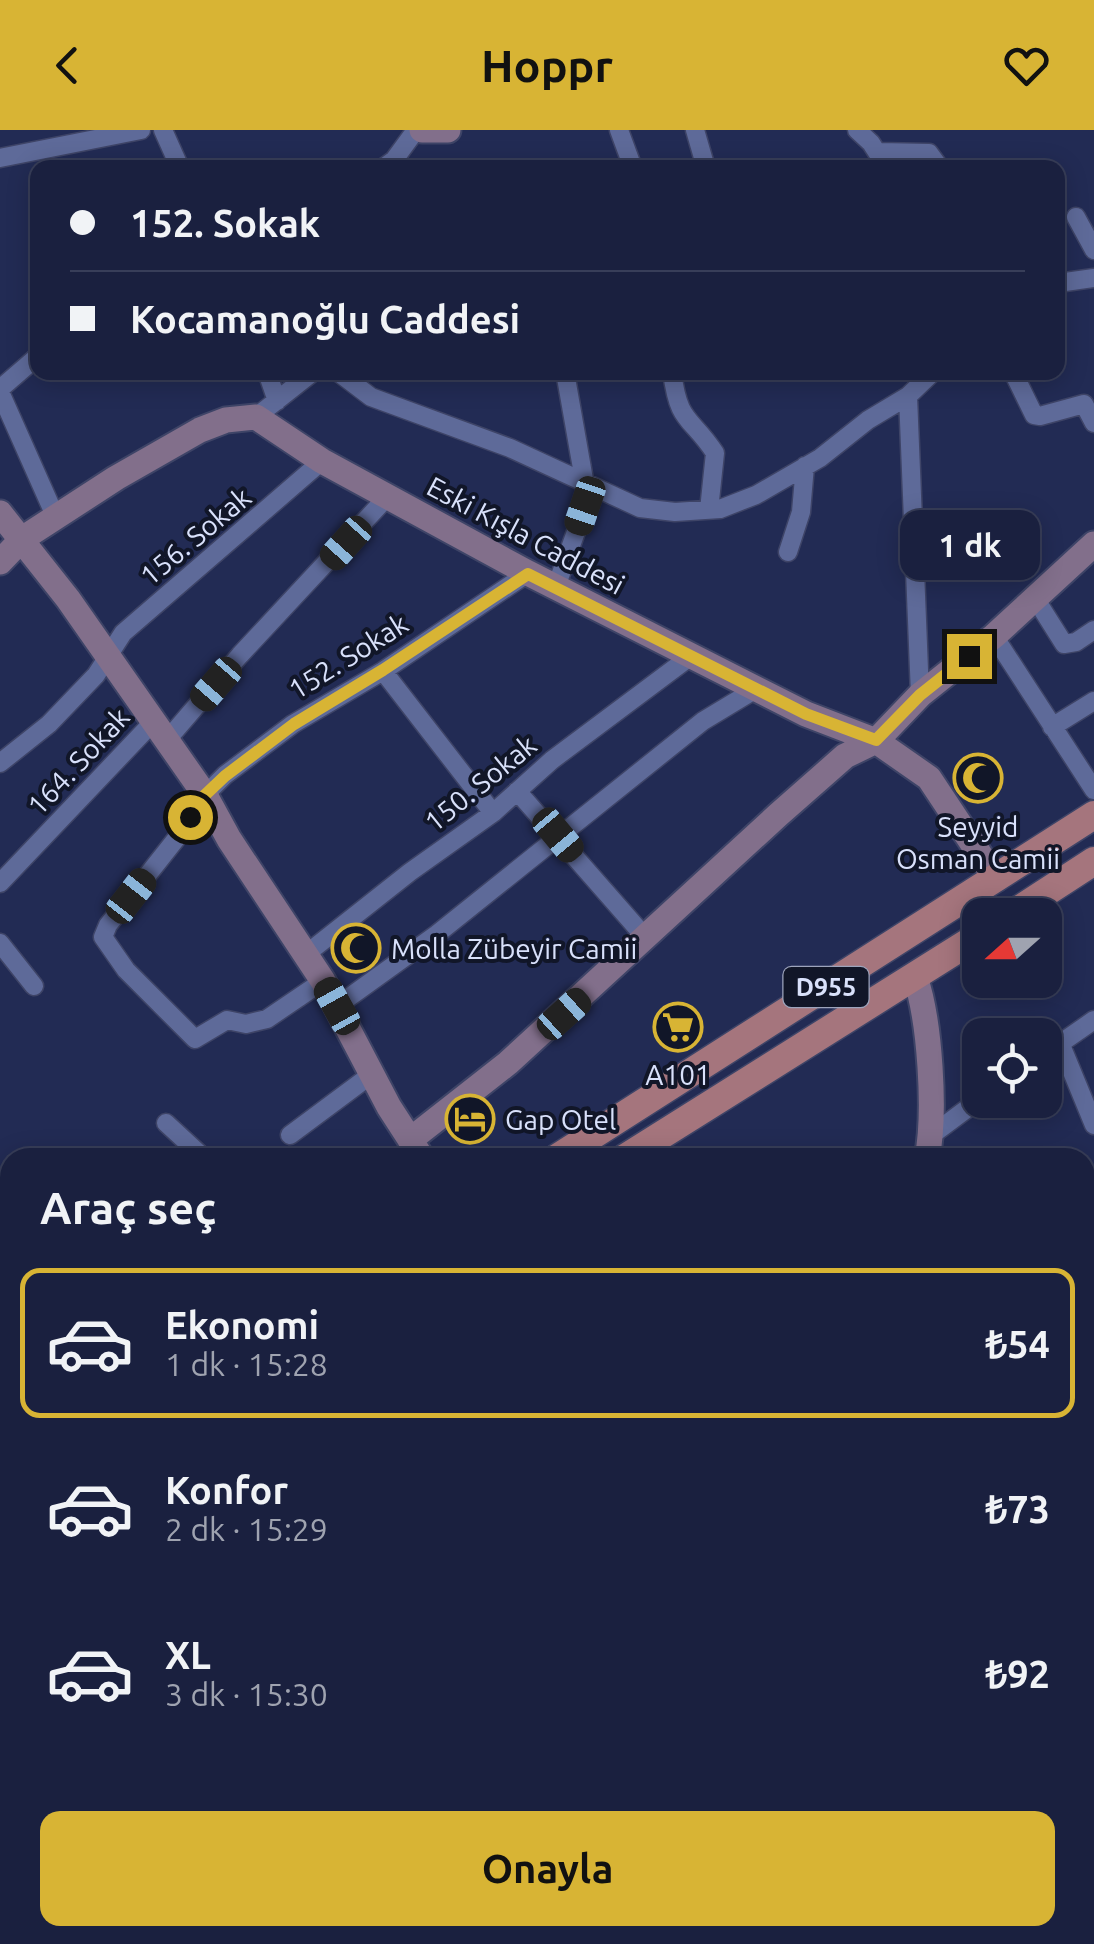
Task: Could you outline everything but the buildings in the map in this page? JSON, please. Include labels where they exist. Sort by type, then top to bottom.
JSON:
[{"type":"main road","name":"D955","points":[[573,1148],[1094,815]]},
{"type":"main road","points":[[1037,898],[1094,861]]},
{"type":"main road","name":"D955","points":[[641,1148],[962,947]]},
{"type":"street","points":[[0,158],[141,130]]},
{"type":"street","points":[[163,130],[176,160]]},
{"type":"street","points":[[394,160],[419,130],[448,130]]},
{"type":"street","points":[[620,130],[631,160]]},
{"type":"street","points":[[695,130],[704,160]]},
{"type":"street","points":[[857,130],[882,160],[929,154],[934,160]]},
{"type":"street","points":[[402,149],[408,160]]},
{"type":"street","points":[[1076,217],[1094,250]]},
{"type":"street","points":[[1065,282],[1094,278]]},
{"type":"street","points":[[30,363],[0,391],[56,518]]},
{"type":"street","points":[[270,380],[278,401]]},
{"type":"street","points":[[0,562],[22,539],[116,478],[200,430],[226,420],[256,417],[303,380]]},
{"type":"street","points":[[349,380],[371,397],[510,448],[653,512],[737,505],[805,466],[908,396],[925,380]]},
{"type":"street","points":[[556,587],[585,506],[586,480],[567,380]]},
{"type":"street","points":[[673,380],[684,420],[715,453],[709,510]]},
{"type":"street","points":[[1017,380],[1034,415],[1084,404],[1094,424]]},
{"type":"street","points":[[908,396],[920,695]]},
{"type":"street","name":"Eski Kışla Caddesi","points":[[256,417],[322,461],[528,574],[806,714],[876,740],[928,778],[996,879]]},
{"type":"street","name":"156. Sokak","points":[[0,763],[49,724],[96,675],[123,633],[322,461]]},
{"type":"street","points":[[788,552],[801,512],[805,466]]},
{"type":"street","name":"164. Sokak","points":[[0,883],[240,655],[388,496]]},
{"type":"street","points":[[0,513],[107,655],[205,795],[229,839],[323,980],[415,1148]]},
{"type":"street","points":[[417,1148],[844,756],[876,740],[920,695],[994,636],[1094,544]]},
{"type":"street","name":"152. Sokak","points":[[323,980],[266,1019],[246,1024],[227,1020],[196,1039],[126,970],[102,937],[205,795],[225,776],[294,724],[528,574]]},
{"type":"street","points":[[1035,598],[1068,645],[1094,630]]},
{"type":"street","points":[[994,636],[1094,790]]},
{"type":"street","name":"150. Sokak","points":[[305,955],[691,656]]},
{"type":"street","points":[[383,670],[492,812]]},
{"type":"street","points":[[337,1006],[437,934],[702,721],[756,689]]},
{"type":"street","points":[[1052,727],[1094,701]]},
{"type":"street","points":[[518,791],[645,937]]},
{"type":"street","points":[[0,943],[34,986]]},
{"type":"street","points":[[915,977],[925,1020],[928,1147]]},
{"type":"street","points":[[1062,1043],[1094,1020]]},
{"type":"street","points":[[1062,1066],[1094,1125]]},
{"type":"street","points":[[290,1136],[372,1074]]},
{"type":"street","points":[[928,1147],[962,1116]]},
{"type":"street","points":[[166,1123],[193,1148]]},
{"type":"place","name":"Seyyid Osman Camii","points":[[978,778]]},
{"type":"place","name":"Molla Zübeyir Camii","points":[[356,948]]},
{"type":"place","name":"A101","points":[[678,1027]]},
{"type":"place","name":"Gap Otel","points":[[470,1119]]},
{"type":"route","points":[[190,817],[225,776],[294,724],[528,574],[806,714],[876,740],[920,695],[969,656]]}]
